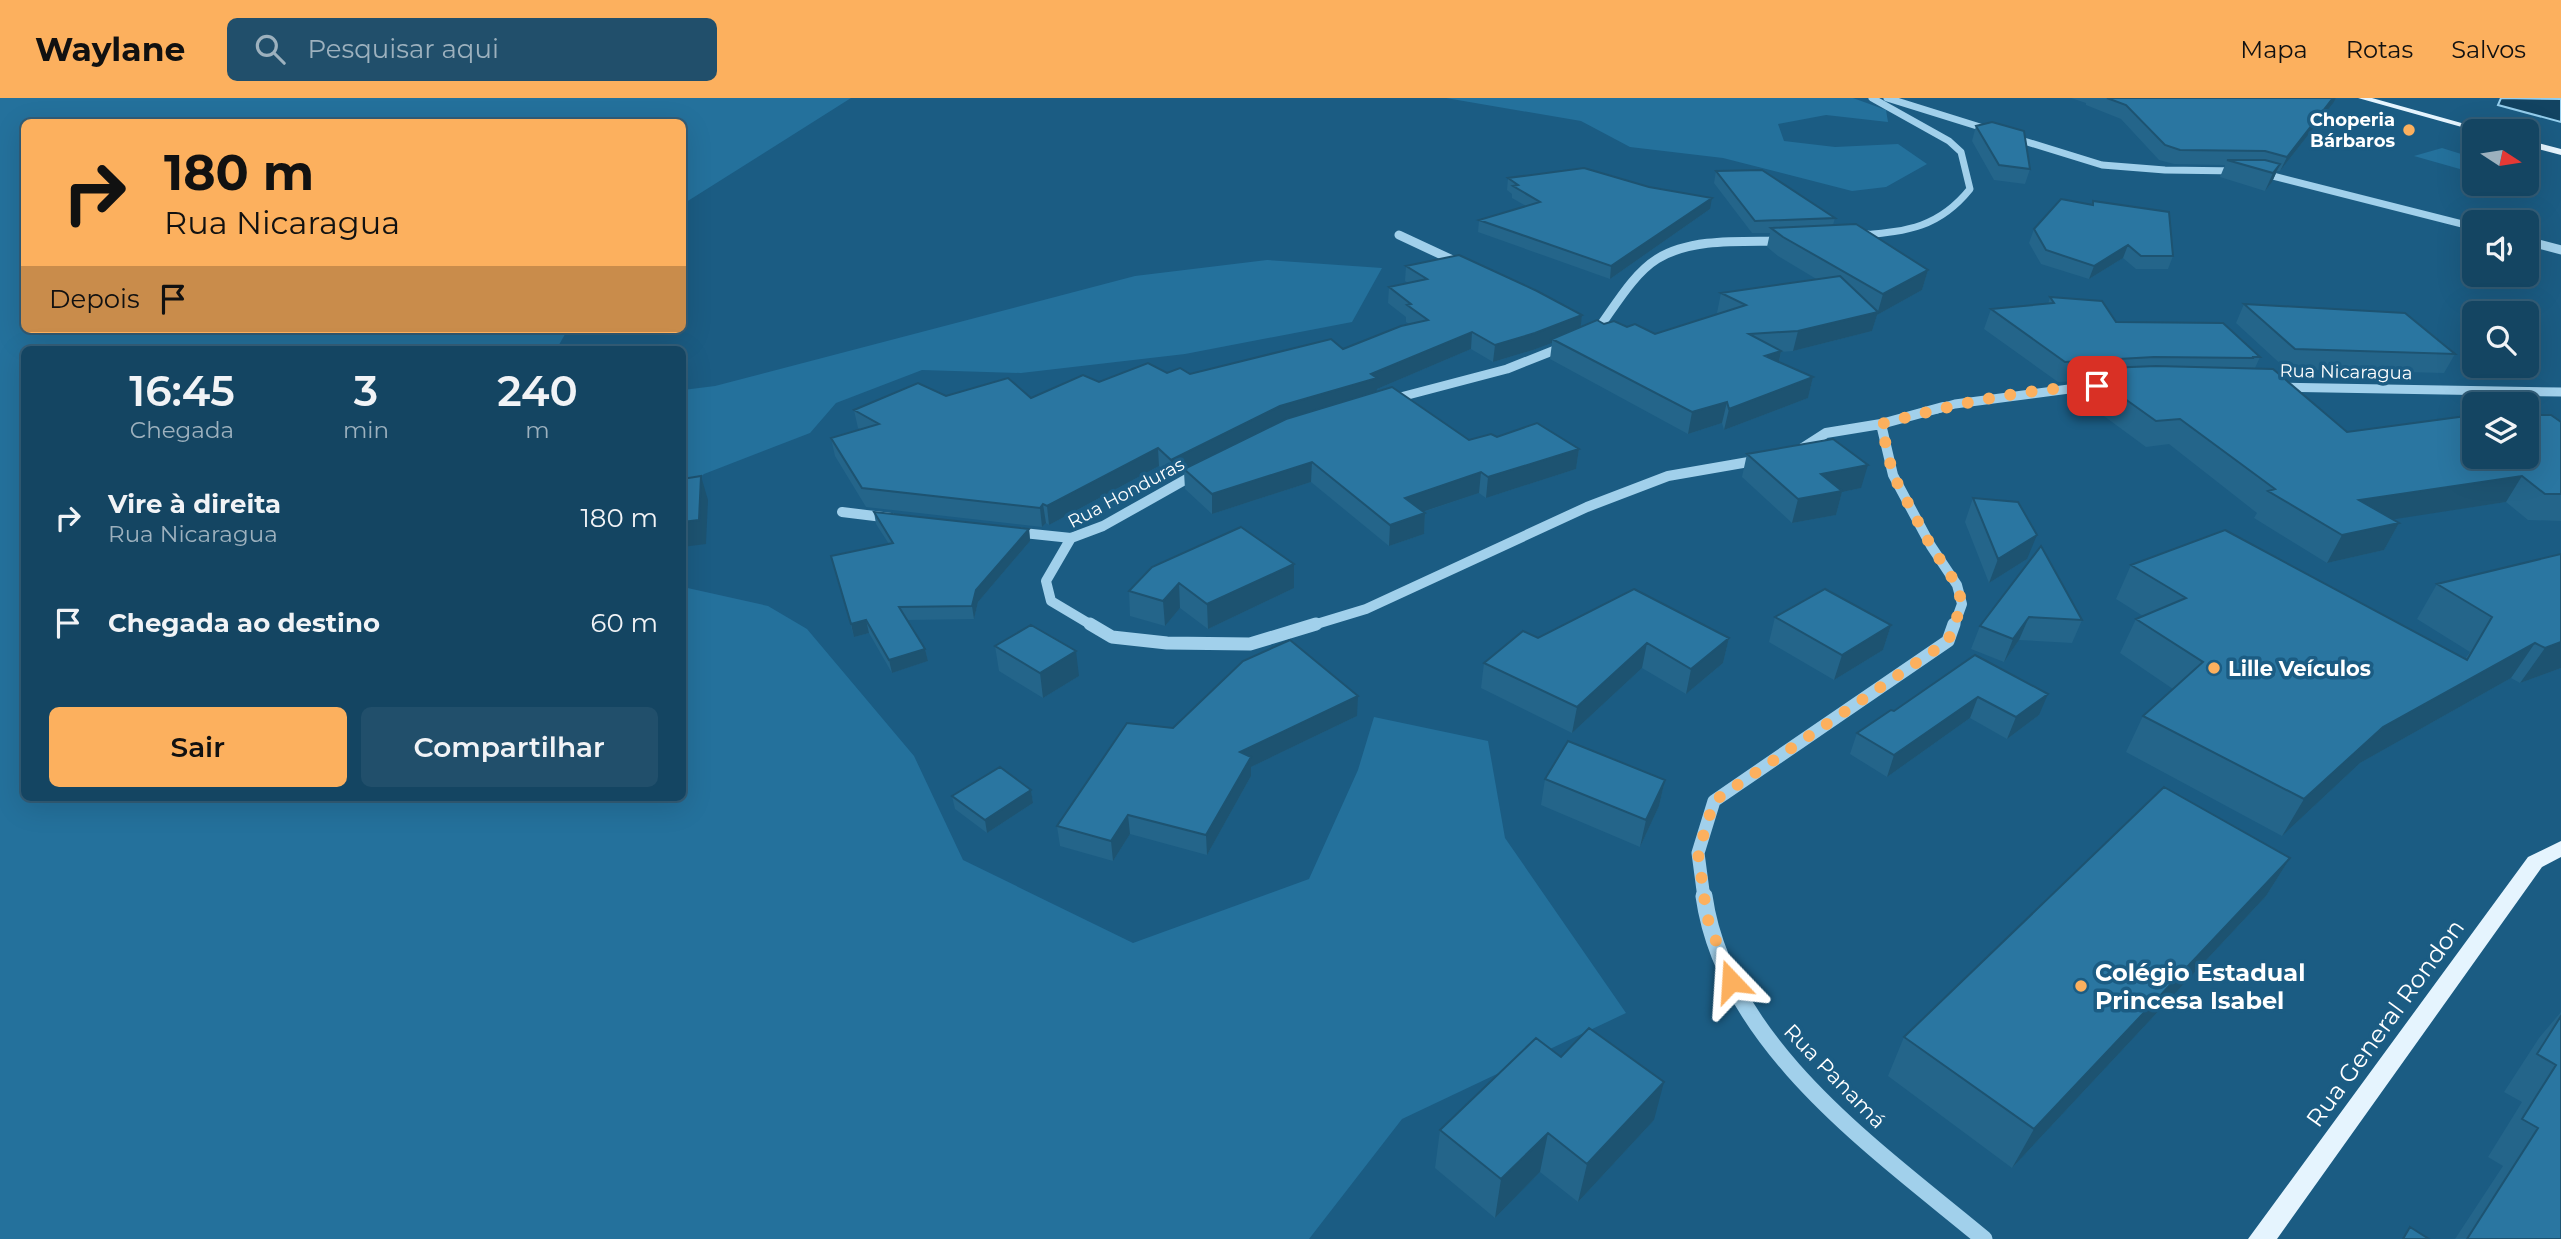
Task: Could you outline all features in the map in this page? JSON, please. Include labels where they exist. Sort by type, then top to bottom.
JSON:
[{"type":"main road","points":[[2362,98],[2462,125]]},
{"type":"main road","points":[[2539,146],[2561,152]]},
{"type":"main road","name":"Rua General Rondon","points":[[2261,1239],[2535,862],[2561,848]]},
{"type":"street","points":[[1849,236],[1911,229],[1940,220],[1956,208],[1970,189],[1961,152],[1950,141],[1872,98]]},
{"type":"street","points":[[1887,98],[2102,165],[2165,170],[2258,172],[2462,225]]},
{"type":"street","points":[[1399,235],[1474,270]]},
{"type":"street","points":[[1371,404],[1507,369],[1598,329],[1643,271],[1659,258],[1681,250],[1721,244],[1798,240]]},
{"type":"street","points":[[2539,244],[2561,250]]},
{"type":"street","points":[[1586,323],[1598,329]]},
{"type":"street","points":[[1793,455],[1826,433],[1881,424],[1955,404],[2097,386]]},
{"type":"street","name":"Rua Nicaragua","points":[[2271,387],[2561,393]]},
{"type":"street","name":"Rua Panamá","points":[[1881,424],[1893,475],[1931,546],[1957,585],[1962,604],[1948,641],[1714,801],[1698,853],[1707,917],[1731,981],[1779,1055],[1858,1134],[1984,1239]]},
{"type":"street","name":"Rua Honduras","points":[[1207,467],[1102,526],[1071,538],[1046,581],[1051,601],[1080,621],[1112,637],[1167,643],[1250,644],[1366,609],[1587,507],[1668,476],[1768,459]]},
{"type":"street","points":[[842,512],[910,520]]},
{"type":"street","points":[[1004,531],[1071,538]]},
{"type":"shaded area","points":[[0,98],[851,98],[686,202],[686,119],[21,119],[21,333],[566,333],[558,346],[21,346],[21,801],[686,801],[686,588],[768,606],[807,629],[914,756],[963,860],[1133,943],[1309,879],[1358,770],[1374,717],[1488,741],[1505,838],[1626,1013],[1402,1119],[1309,1239],[0,1239]]},
{"type":"shaded area","points":[[1446,98],[1853,98],[1886,110],[1888,122],[1826,115],[1778,124],[1784,141],[1835,147],[1898,144],[1927,164],[1886,187],[1852,191],[1723,158],[1630,147],[1581,121]]},
{"type":"shaded area","points":[[2501,98],[2561,99],[2561,122],[2498,105]]},
{"type":"shaded area","points":[[2442,148],[2462,154],[2462,170],[2414,156]]},
{"type":"shaded area","points":[[1267,260],[1382,268],[1352,322],[1185,354],[1021,373],[922,370],[836,403],[810,433],[704,474],[686,489],[686,390],[715,386],[1135,276]]},
{"type":"building","points":[[2107,98],[2333,98],[2287,157],[2265,151],[2180,150],[2165,145],[2126,105]]},
{"type":"building","points":[[1992,122],[2024,131],[2030,169],[1999,165],[1976,126]]},
{"type":"building","points":[[2227,160],[2265,160],[2280,164],[2273,173]]},
{"type":"building","points":[[1584,168],[1649,187],[1712,198],[1611,266],[1479,220],[1540,202],[1513,186],[1518,185],[1508,178]]},
{"type":"building","points":[[1762,170],[1835,218],[1755,221],[1716,171]]},
{"type":"building","points":[[2061,199],[2093,205],[2093,201],[2169,212],[2173,256],[2141,256],[2128,245],[2094,266],[2046,250],[2034,229]]},
{"type":"building","points":[[1856,224],[1928,270],[1883,294],[1771,228]]},
{"type":"building","points":[[1459,255],[1582,315],[1495,345],[1472,332],[1371,374],[1377,378],[1280,406],[1171,460],[1158,448],[1047,506],[1043,504],[1040,508],[862,488],[831,438],[879,424],[854,410],[918,383],[946,396],[1008,378],[1031,398],[1083,375],[1099,382],[1148,363],[1167,373],[1180,368],[1190,374],[1331,339],[1343,349],[1401,326],[1428,320],[1407,305],[1411,304],[1389,287],[1427,279],[1406,266]]},
{"type":"building","points":[[1840,276],[1878,312],[1798,331],[1749,334],[1781,351],[1765,356],[1813,377],[1729,409],[1727,402],[1692,412],[1552,339],[1597,320],[1604,324],[1614,321],[1627,327],[1635,324],[1655,334],[1746,305],[1721,293]]},
{"type":"building","points":[[2050,297],[2102,301],[2116,322],[2223,323],[2260,357],[2154,357],[2065,362],[1991,309],[2054,303]]},
{"type":"building","points":[[2244,304],[2405,313],[2455,354],[2295,349]]},
{"type":"building","points":[[2156,366],[2273,369],[2347,432],[2462,417],[2462,469],[2539,469],[2539,415],[2551,415],[2561,422],[2561,494],[2545,494],[2522,476],[2359,500],[2399,523],[2342,535],[2268,491],[2275,489],[2180,419],[2156,421],[2083,369]]},
{"type":"building","points":[[1392,387],[1469,440],[1491,434],[1497,437],[1537,423],[1579,449],[1488,477],[1481,472],[1405,498],[1425,513],[1390,525],[1312,462],[1212,494],[1184,469],[1286,419]]},
{"type":"building","points":[[1833,439],[1868,465],[1821,474],[1842,491],[1798,499],[1747,454]]},
{"type":"building","points":[[701,476],[699,520],[686,522],[686,478]]},
{"type":"building","points":[[1973,498],[2018,502],[2037,535],[1998,559]]},
{"type":"building","points":[[874,512],[1029,529],[976,590],[972,606],[899,607],[925,649],[889,660],[866,620],[851,624],[831,556],[893,543]]},
{"type":"building","points":[[1241,527],[1294,564],[1207,604],[1179,583],[1163,601],[1129,591],[1152,567]]},
{"type":"building","points":[[2225,530],[2467,660],[2492,617],[2437,584],[2561,554],[2561,642],[2545,648],[2535,643],[2383,727],[2304,799],[2143,716],[2203,662],[2136,619],[2186,598],[2131,565]]},
{"type":"building","points":[[2041,546],[2082,620],[2029,617],[2013,639],[1980,626]]},
{"type":"building","points":[[1634,589],[1729,638],[1691,669],[1647,643],[1577,707],[1484,663],[1523,631],[1538,638]]},
{"type":"building","points":[[1825,589],[1891,625],[1842,655],[1775,617]]},
{"type":"building","points":[[1031,625],[1076,651],[1040,673],[995,646]]},
{"type":"building","points":[[1290,640],[1358,696],[1240,752],[1251,757],[1206,835],[1128,815],[1111,841],[1057,826],[1127,723],[1173,728],[1243,661]]},
{"type":"building","points":[[1975,655],[2048,694],[2016,717],[1978,697],[1894,755],[1857,733],[1891,710],[1894,711]]},
{"type":"building","points":[[1568,741],[1665,780],[1646,820],[1545,779]]},
{"type":"building","points":[[1000,767],[1031,790],[985,820],[952,796]]},
{"type":"building","name":"Colégio Estadual Princesa Isabel","points":[[2164,787],[2290,858],[2034,1129],[1904,1037]]},
{"type":"building","points":[[2561,1016],[2561,1239],[2467,1239],[2538,1128],[2522,1119],[2556,1065],[2537,1054]]},
{"type":"building","points":[[1589,1028],[1664,1082],[1587,1164],[1548,1133],[1501,1179],[1440,1130],[1536,1038],[1561,1057]]},
{"type":"building","points":[[2410,1227],[2429,1239],[2403,1239]]},
{"type":"place","name":"Choperia Bárbaros","points":[[2409,130]]},
{"type":"place","name":"Lille Veículos","points":[[2214,668]]},
{"type":"place","name":"Colégio Estadual Princesa Isabel","points":[[2081,986]]},
{"type":"route","points":[[1731,981],[1707,917],[1698,853],[1714,801],[1948,641],[1962,604],[1957,585],[1931,546],[1893,475],[1881,424],[1955,404],[2097,386]]}]
